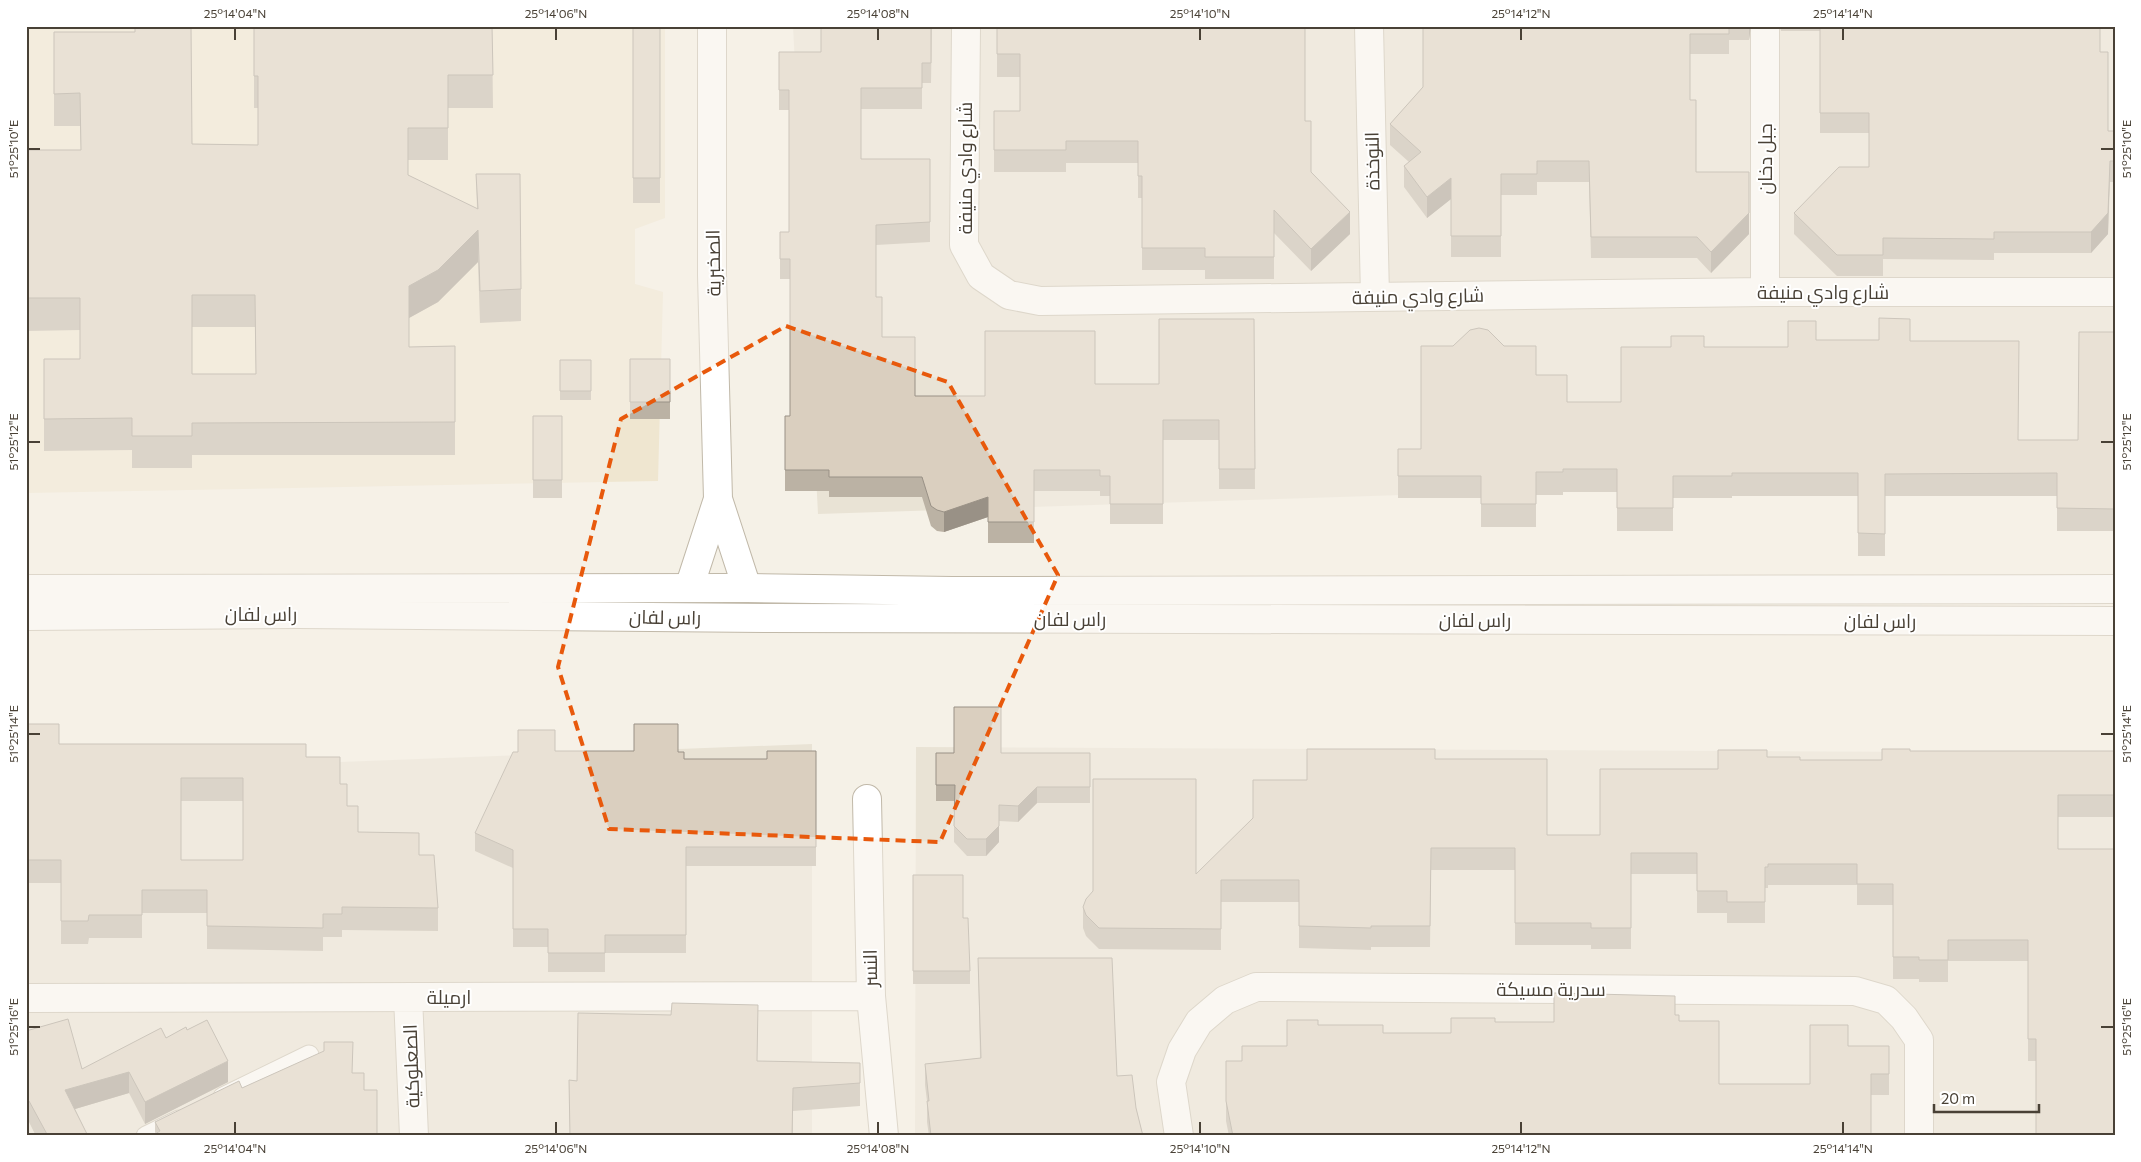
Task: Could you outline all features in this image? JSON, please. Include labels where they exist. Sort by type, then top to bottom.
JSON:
[{"type":"street","name":"الصخبرية","points":[[712,26],[712,275],[718,499],[747,588]]},
{"type":"street","name":"شارع وادي منيفة","points":[[966,26],[964,245],[981,276],[1009,295],[1040,301],[1765,292],[2115,292]]},
{"type":"street","name":"النوخذة","points":[[1369,26],[1375,297]]},
{"type":"street","name":"جبل دخان","points":[[1765,26],[1765,292]]},
{"type":"street","name":"الصخبرية","points":[[689,588],[718,499]]},
{"type":"street","name":"راس لفان","points":[[26,590],[689,588],[952,591],[2115,589]]},
{"type":"street","name":"راس لفان","points":[[26,616],[298,614],[796,618],[2115,621]]},
{"type":"street","name":"النسر","points":[[867,799],[871,996],[884,1136]]},
{"type":"street","name":"سدرية مسيكة","points":[[1179,1136],[1171,1082],[1182,1050],[1199,1022],[1205,1016],[1225,1000],[1256,987],[1855,991],[1886,1000],[1904,1018],[1919,1040],[1919,1136]]},
{"type":"street","name":"ارميلة","points":[[26,998],[871,996]]},
{"type":"street","name":"الصعلوكية","points":[[408,997],[414,1136]]},
{"type":"lane","points":[[146,1136],[308,1055]]},
{"type":"highlighted area","points":[[786,326],[948,382],[1058,575],[940,842],[609,829],[558,667],[621,419]]},
{"type":"shaded area","points":[[26,26],[665,26],[665,218],[635,229],[635,284],[663,292],[658,481],[26,493]]},
{"type":"shaded area","points":[[793,26],[2115,26],[2115,472],[818,514]]},
{"type":"shaded area","points":[[812,744],[812,1136],[26,1136],[26,774]]},
{"type":"shaded area","points":[[916,747],[2115,753],[2115,1136],[915,1136]]},
{"type":"building","points":[[135,26],[191,26],[192,144],[258,145],[258,76],[254,76],[254,26],[492,26],[493,75],[448,75],[448,128],[408,128],[408,175],[478,209],[476,174],[520,174],[521,289],[480,291],[478,230],[438,270],[409,286],[409,347],[455,346],[455,422],[192,423],[192,436],[132,436],[132,418],[44,419],[44,359],[80,359],[80,298],[26,298],[26,150],[81,150],[80,93],[54,94],[54,32],[135,32]],"holes":[[[192,295],[255,295],[256,374],[192,374]]]},
{"type":"building","points":[[633,26],[660,26],[660,178],[633,178]]},
{"type":"building","points":[[821,26],[931,26],[931,63],[922,63],[922,88],[861,88],[861,159],[930,159],[930,222],[876,225],[876,297],[882,297],[882,337],[915,337],[915,396],[985,396],[985,331],[1095,331],[1095,384],[1159,384],[1159,319],[1254,319],[1255,469],[1219,469],[1219,420],[1163,420],[1163,504],[1110,504],[1110,476],[1100,476],[1100,470],[1034,470],[1034,522],[988,522],[988,497],[944,512],[937,510],[931,506],[922,477],[829,477],[829,470],[785,470],[785,416],[790,416],[790,259],[780,259],[780,232],[789,232],[789,90],[779,90],[779,52],[821,52]]},
{"type":"building","points":[[997,26],[1305,27],[1305,121],[1311,121],[1311,172],[1350,212],[1311,249],[1274,210],[1274,257],[1205,257],[1205,248],[1142,248],[1142,176],[1138,176],[1138,141],[1066,141],[1066,150],[994,150],[994,111],[1020,111],[1020,54],[997,54]]},
{"type":"building","points":[[1423,26],[1729,26],[1729,34],[1690,34],[1690,100],[1696,100],[1696,172],[1749,172],[1749,213],[1711,252],[1697,237],[1591,237],[1589,161],[1537,161],[1537,174],[1501,174],[1501,236],[1451,236],[1451,178],[1427,197],[1404,166],[1421,152],[1390,124],[1423,87]]},
{"type":"building","points":[[1820,26],[2100,26],[2100,52],[2108,52],[2108,131],[2115,131],[2115,161],[2110,161],[2108,213],[2091,232],[1994,232],[1994,239],[1883,238],[1883,255],[1837,255],[1794,213],[1839,167],[1869,167],[1869,113],[1820,113]]},
{"type":"building","points":[[1879,318],[1910,319],[1910,341],[2019,341],[2018,440],[2078,440],[2079,332],[2115,332],[2115,509],[2057,508],[2057,473],[1885,474],[1885,534],[1858,533],[1858,473],[1732,473],[1732,476],[1673,476],[1673,508],[1617,508],[1617,469],[1563,469],[1563,472],[1536,472],[1536,504],[1481,504],[1481,476],[1398,476],[1398,449],[1421,449],[1421,346],[1453,346],[1470,330],[1479,328],[1488,330],[1504,346],[1536,346],[1536,375],[1567,375],[1567,402],[1621,402],[1621,347],[1671,347],[1671,336],[1704,336],[1704,347],[1788,347],[1788,321],[1816,321],[1816,340],[1879,340]]},
{"type":"building","points":[[630,359],[670,359],[670,402],[630,402]]},
{"type":"building","points":[[560,360],[591,360],[591,391],[560,391]]},
{"type":"building","points":[[533,416],[562,416],[562,480],[533,480]]},
{"type":"building","points":[[954,707],[1001,707],[1001,753],[1090,753],[1090,787],[1037,787],[1018,806],[999,805],[999,826],[986,839],[967,839],[954,826],[955,785],[936,785],[936,753],[954,753]]},
{"type":"building","points":[[26,724],[59,724],[59,744],[306,744],[306,757],[340,757],[340,784],[347,784],[347,806],[358,806],[358,832],[419,833],[419,855],[434,855],[438,908],[342,907],[342,914],[323,914],[323,928],[207,926],[207,890],[142,890],[142,915],[89,915],[88,921],[61,921],[61,860],[26,860]],"holes":[[[181,778],[243,778],[243,860],[181,860]]]},
{"type":"building","points":[[634,724],[678,724],[678,752],[684,752],[684,759],[767,759],[767,751],[816,751],[816,847],[686,847],[686,935],[605,935],[605,953],[548,953],[548,929],[513,929],[513,850],[475,833],[513,752],[518,752],[518,730],[555,730],[555,751],[634,751]]},
{"type":"building","points":[[1307,749],[1435,749],[1435,759],[1547,759],[1547,835],[1600,835],[1600,769],[1718,769],[1718,750],[1767,750],[1767,757],[1800,757],[1800,760],[1882,760],[1882,749],[1910,749],[1910,751],[2115,751],[2115,795],[2058,795],[2058,849],[2115,849],[2115,1136],[2036,1136],[2036,1039],[2028,1039],[2028,940],[1948,940],[1948,960],[1919,960],[1919,957],[1893,957],[1893,884],[1857,884],[1857,864],[1768,864],[1768,867],[1765,867],[1765,902],[1727,902],[1727,891],[1697,891],[1697,853],[1631,853],[1631,928],[1591,928],[1591,923],[1515,923],[1515,848],[1431,848],[1430,926],[1371,926],[1371,928],[1299,926],[1299,880],[1221,880],[1221,929],[1099,928],[1086,915],[1083,907],[1086,899],[1093,891],[1093,779],[1196,779],[1196,874],[1253,818],[1253,780],[1307,780]]},
{"type":"building","points":[[913,875],[963,875],[963,918],[968,918],[970,971],[913,971]]},
{"type":"building","points":[[978,958],[1112,958],[1117,1076],[1132,1075],[1136,1108],[1143,1136],[931,1136],[925,1064],[981,1058]]},
{"type":"building","points":[[1554,993],[1675,996],[1675,1015],[1679,1015],[1679,1021],[1719,1021],[1719,1084],[1810,1084],[1810,1025],[1848,1025],[1848,1046],[1889,1046],[1889,1074],[1871,1074],[1871,1136],[1233,1136],[1226,1101],[1226,1061],[1242,1061],[1242,1046],[1287,1046],[1287,1020],[1318,1020],[1318,1025],[1383,1025],[1383,1033],[1451,1033],[1451,1018],[1495,1018],[1495,1022],[1554,1022]]},
{"type":"building","points":[[672,1003],[758,1005],[757,1061],[860,1063],[860,1083],[793,1088],[792,1136],[570,1136],[569,1080],[577,1081],[578,1013],[671,1015]]},
{"type":"building","points":[[68,1019],[82,1069],[161,1028],[166,1038],[186,1027],[187,1030],[207,1020],[228,1061],[145,1102],[129,1072],[65,1090],[88,1136],[48,1136],[29,1101],[26,1101],[26,1031]]},
{"type":"building","points":[[324,1042],[353,1042],[352,1073],[364,1073],[364,1090],[377,1090],[377,1136],[151,1136],[160,1131],[155,1122],[239,1081],[242,1088],[324,1051]]}]
